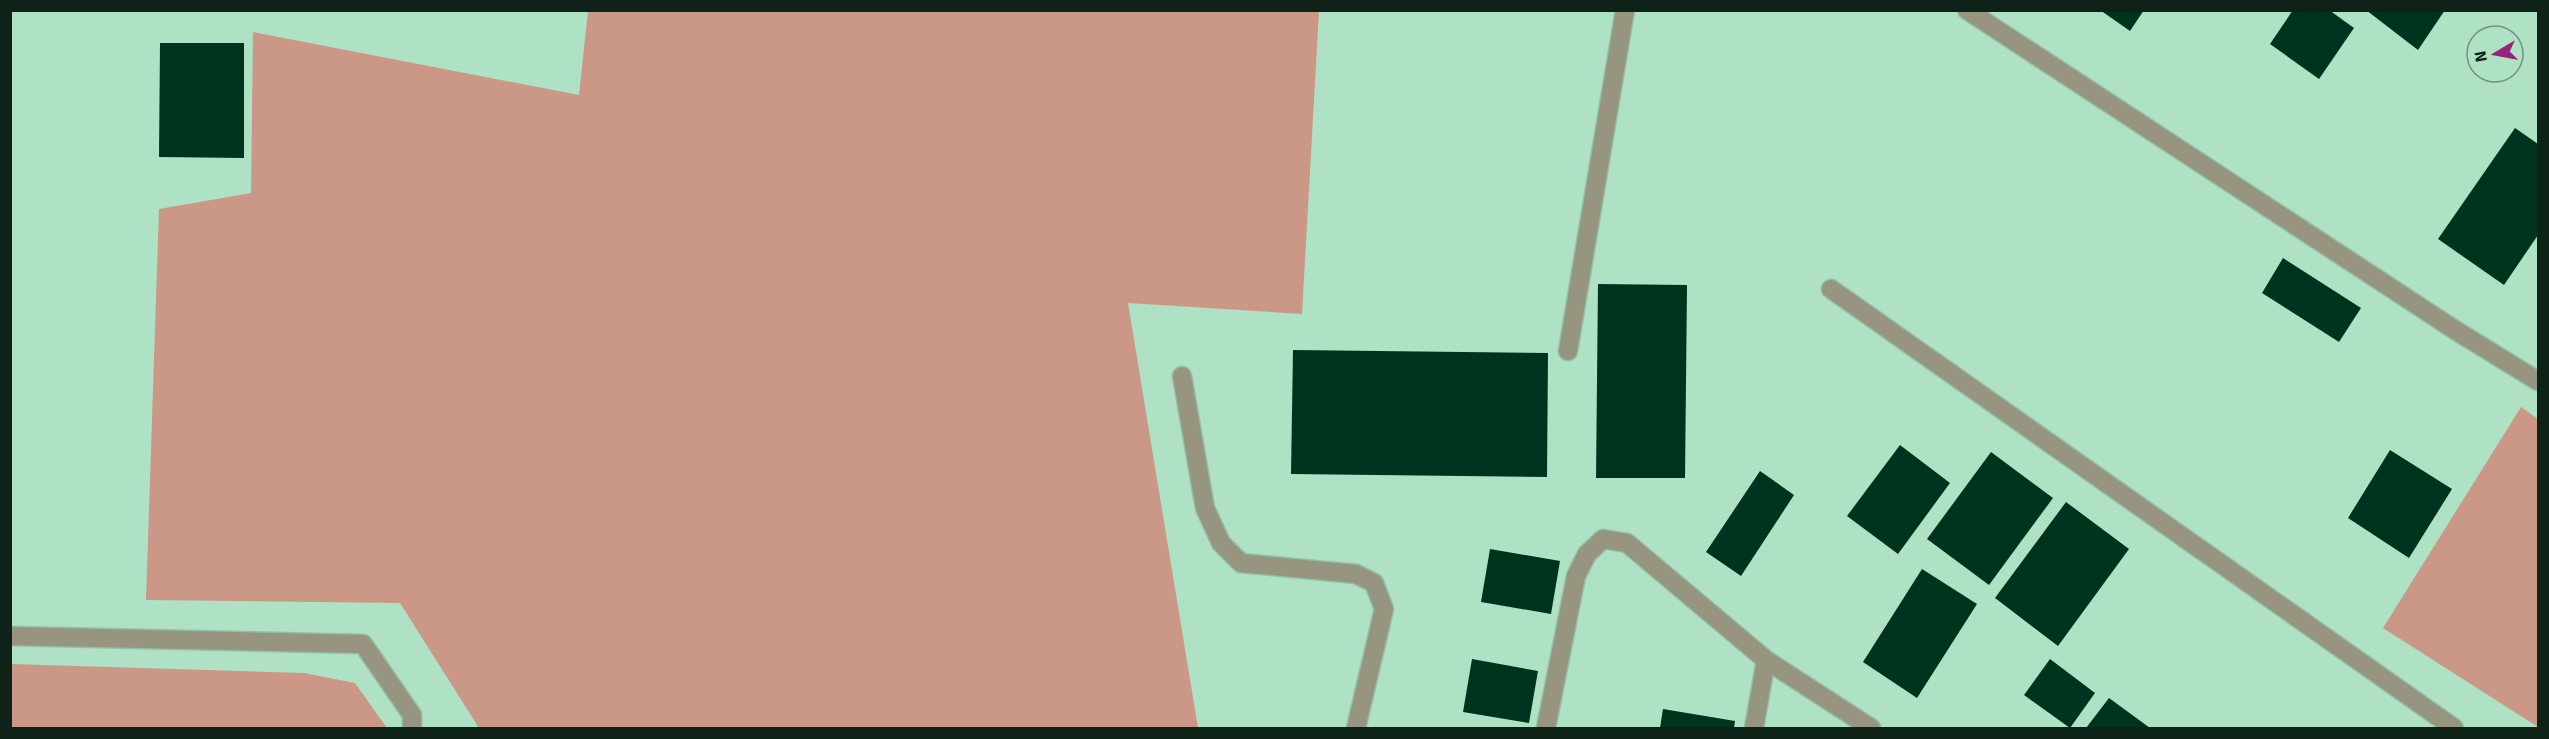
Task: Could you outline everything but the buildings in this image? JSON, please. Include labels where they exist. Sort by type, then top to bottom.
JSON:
[{"type":"street","points":[[1568,351],[1625,10]]},
{"type":"street","points":[[1967,10],[2455,330],[2538,381]]},
{"type":"street","points":[[1831,289],[2454,729]]},
{"type":"street","points":[[1182,376],[1205,508],[1221,543],[1240,563],[1356,574],[1374,584],[1384,609],[1356,729]]},
{"type":"street","points":[[1546,729],[1576,576],[1587,554],[1603,539],[1627,543],[1766,660],[1871,729]]},
{"type":"street","points":[[10,636],[363,644],[412,715],[412,729]]},
{"type":"street","points":[[1755,729],[1766,660]]},
{"type":"shaded area","points":[[588,11],[1319,11],[1302,314],[1128,303],[1198,728],[479,728],[400,603],[146,600],[159,209],[251,193],[253,32],[579,95]]},
{"type":"shaded area","points":[[2521,407],[2538,419],[2538,727],[2383,628]]},
{"type":"shaded area","points":[[11,664],[304,673],[355,683],[387,728],[11,728]]}]
